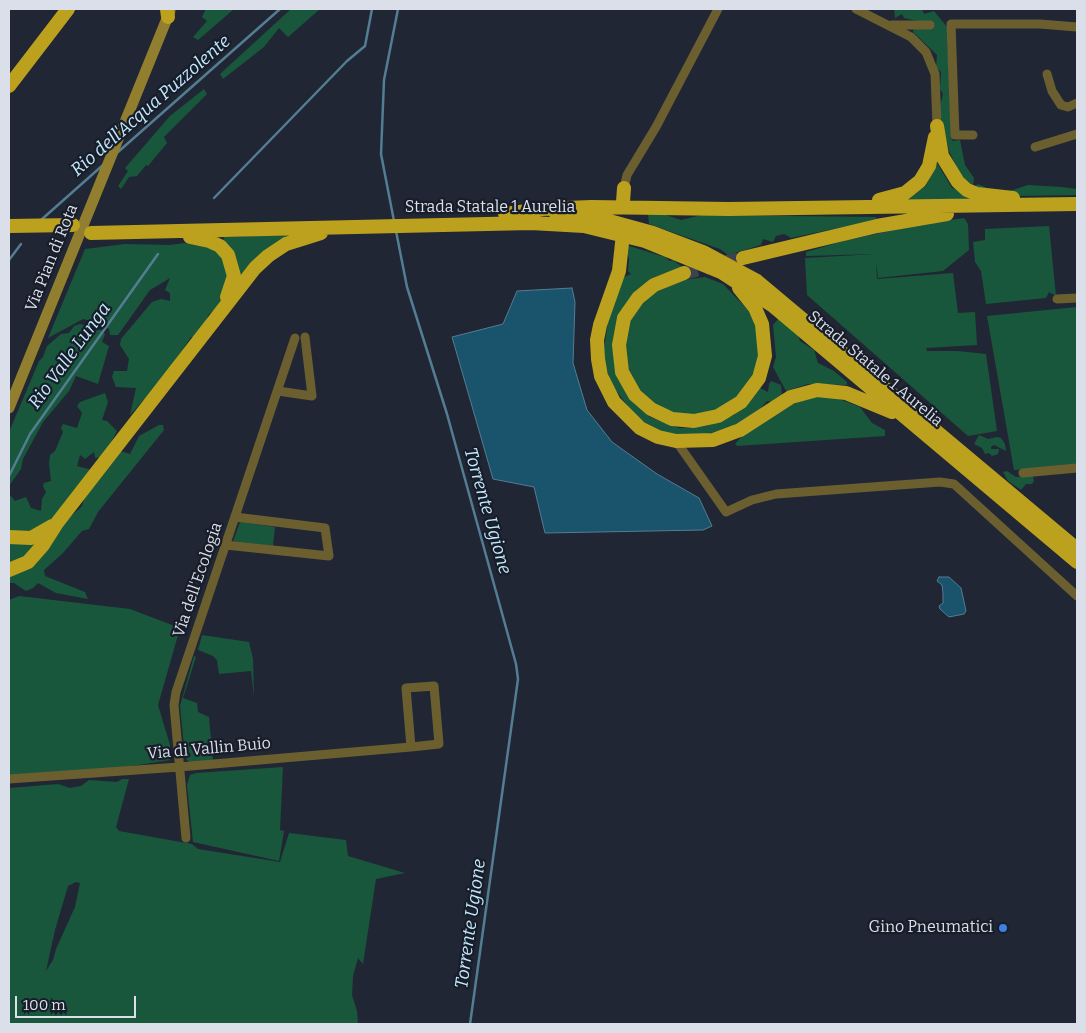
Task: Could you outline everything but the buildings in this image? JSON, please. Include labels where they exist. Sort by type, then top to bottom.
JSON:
[{"type":"highway","points":[[9,86],[68,9]]},
{"type":"highway","points":[[936,126],[944,162],[954,178],[967,190],[991,196],[1052,200],[1075,204]]},
{"type":"highway","points":[[834,207],[896,197],[914,187],[929,166],[936,126]]},
{"type":"highway","points":[[623,202],[624,188]]},
{"type":"highway","points":[[505,214],[577,207],[729,209],[1075,204]]},
{"type":"highway","points":[[743,258],[877,226],[919,218],[1007,206]]},
{"type":"highway","name":"Strada Statale 1 Aurelia","points":[[369,222],[348,227],[117,233],[92,229],[432,220],[505,214],[566,214],[615,222],[688,246],[739,270],[786,304],[1077,548]]},
{"type":"highway","name":"Strada Statale 1 Aurelia","points":[[432,220],[584,226],[645,241],[731,277],[773,306],[1077,562]]},
{"type":"highway","points":[[9,570],[20,566],[33,557],[43,545],[57,523],[255,268],[273,252],[305,236],[348,227]]},
{"type":"highway","points":[[11,228],[71,229]]},
{"type":"highway","points":[[117,233],[142,237],[201,238],[220,246],[231,260],[234,282],[217,316]]},
{"type":"highway","points":[[622,243],[622,262],[600,324],[597,340],[601,376],[614,402],[630,419],[651,434],[676,441],[700,442],[723,437],[740,430],[791,397],[817,390],[846,393],[906,419]]},
{"type":"highway","points":[[684,273],[658,283],[638,298],[624,318],[618,346],[622,372],[635,395],[660,414],[683,421],[711,418],[725,413],[747,396],[762,372],[765,347],[762,324],[750,300],[731,277]]},
{"type":"highway","points":[[9,536],[21,539],[37,536],[57,523]]},
{"type":"main road","name":"Via Pian di Rota","points":[[9,408],[169,11]]},
{"type":"street","points":[[624,188],[627,175],[656,127],[718,9]]},
{"type":"street","points":[[856,9],[889,25],[915,41],[926,52],[931,63],[936,88],[936,126]]},
{"type":"street","points":[[973,135],[955,134],[951,24],[1040,24],[1077,27]]},
{"type":"street","points":[[889,25],[930,25]]},
{"type":"street","points":[[1047,74],[1052,91],[1061,105],[1068,107],[1077,103]]},
{"type":"street","points":[[1035,147],[1077,134]]},
{"type":"street","points":[[1057,299],[1077,298]]},
{"type":"street","points":[[278,391],[312,396],[305,337]]},
{"type":"street","name":"Via dell'Ecologia","points":[[186,838],[174,706],[176,692],[295,338]]},
{"type":"street","points":[[676,441],[726,512],[752,500],[776,494],[932,482],[954,484],[1077,596]]},
{"type":"street","points":[[1023,472],[1077,468]]},
{"type":"street","points":[[226,545],[329,556],[325,528],[236,516]]},
{"type":"street","name":"Via di Vallin Buio","points":[[9,779],[179,767],[411,747],[439,744],[434,686],[406,688],[411,747]]},
{"type":"green space","points":[[206,9],[234,9],[198,40],[193,37],[207,21],[202,17]]},
{"type":"green space","points":[[291,9],[320,9],[288,37],[279,28],[264,47],[223,79],[220,74]]},
{"type":"green space","points":[[894,9],[922,9],[924,14],[934,11],[947,27],[951,138],[953,141],[960,140],[965,165],[974,178],[973,185],[960,175],[949,151],[939,110],[943,94],[940,89],[941,72],[936,67],[937,55],[913,32],[914,28],[922,22],[904,18],[902,14],[895,18]]},
{"type":"green space","points":[[204,89],[207,94],[164,137],[167,143],[148,166],[146,165],[137,176],[129,177],[121,189],[118,186],[128,171],[125,168],[170,116]]},
{"type":"green space","points":[[937,163],[952,188],[981,200],[902,200],[926,186]]},
{"type":"green space","points":[[978,184],[989,189],[1010,191],[1028,185],[1062,187],[1077,189],[1077,195],[1016,196],[975,187]]},
{"type":"green space","points":[[648,214],[666,215],[681,220],[702,215],[876,217],[876,220],[791,238],[784,234],[776,236],[773,242],[763,239],[761,245],[728,255],[720,249],[649,224]]},
{"type":"green space","points":[[964,218],[968,224],[969,250],[943,271],[878,278],[876,261],[877,279],[953,273],[958,313],[975,312],[977,345],[926,348],[927,351],[958,351],[986,354],[997,431],[968,436],[807,295],[805,258],[876,254],[806,256],[806,252],[847,240],[922,224]]},
{"type":"green space","points":[[1049,226],[1056,296],[1049,292],[1046,298],[986,304],[981,271],[975,262],[973,242],[985,240],[985,229]]},
{"type":"green space","points":[[291,235],[291,238],[245,273],[240,274],[223,241],[224,237]]},
{"type":"green space","points":[[185,243],[219,250],[228,273],[226,293],[216,309],[209,314],[203,327],[195,337],[191,337],[164,377],[130,415],[136,388],[116,387],[112,377],[114,371],[127,371],[129,359],[120,345],[121,339],[152,302],[161,299],[170,301],[170,293],[165,290],[170,278],[150,290],[118,335],[110,335],[109,329],[98,323],[83,319],[48,338],[85,249],[125,244],[170,245]]},
{"type":"green space","points":[[626,245],[665,257],[670,261],[673,260],[682,267],[672,273],[665,273],[650,279],[621,313],[630,398],[637,406],[650,417],[679,428],[693,428],[734,415],[760,388],[768,392],[771,381],[781,385],[782,396],[774,402],[767,401],[760,409],[733,426],[704,435],[667,434],[644,422],[633,413],[611,384],[603,356],[609,314],[624,277],[631,274],[628,271],[629,260]]},
{"type":"green space","points":[[705,277],[723,284],[747,309],[755,322],[761,348],[755,375],[733,404],[703,415],[673,415],[645,398],[627,368],[624,333],[630,317],[646,296],[670,282]]},
{"type":"green space","points":[[1077,307],[1077,466],[1014,470],[987,316]]},
{"type":"green space","points":[[779,318],[798,334],[800,341],[814,350],[818,363],[834,371],[847,382],[847,385],[808,384],[786,391],[773,367],[776,357],[773,325]]},
{"type":"green space","points":[[80,324],[90,327],[89,338],[95,330],[101,330],[105,334],[102,342],[109,346],[98,384],[76,376],[69,391],[43,422],[23,459],[21,469],[9,486],[9,432],[39,361],[43,357],[47,346],[61,334],[69,333],[74,326]]},
{"type":"green space","points":[[105,393],[108,402],[102,420],[107,421],[117,431],[103,457],[95,458],[94,452],[85,459],[80,455],[77,466],[92,470],[73,491],[49,525],[41,530],[18,534],[9,529],[9,494],[15,501],[26,497],[31,508],[41,511],[42,499],[46,492],[43,486],[44,483],[51,481],[50,455],[55,451],[63,432],[61,428],[63,424],[77,428],[82,413],[77,406],[80,402]]},
{"type":"green space","points":[[829,395],[860,407],[872,423],[885,430],[885,436],[737,446],[735,444],[742,436],[788,406],[805,399]]},
{"type":"green space","points":[[159,425],[163,425],[164,430],[98,512],[89,529],[82,531],[63,553],[44,570],[45,576],[85,592],[88,599],[56,593],[38,583],[26,591],[14,583],[9,583],[9,575],[29,569],[66,521],[82,506],[84,499],[120,451],[130,454],[139,436]]},
{"type":"green space","points":[[979,435],[988,439],[1001,438],[1005,444],[1006,451],[994,445],[991,449],[999,449],[998,454],[992,456],[989,453],[985,454],[982,448],[974,444]]},
{"type":"green space","points":[[1007,471],[1016,477],[1033,476],[1034,481],[1032,484],[1026,484],[1021,490],[1008,481],[1003,472]]},
{"type":"green space","points":[[240,522],[275,527],[273,546],[233,541]]},
{"type":"green space","points":[[40,539],[34,551],[9,566],[9,540]]},
{"type":"green space","points":[[19,596],[130,609],[180,628],[158,705],[170,745],[170,760],[126,767],[9,777],[9,600]]},
{"type":"green space","points":[[202,635],[249,642],[253,659],[254,697],[251,671],[219,674],[217,660],[213,656],[198,650]]},
{"type":"green space","points":[[194,656],[196,657],[183,698],[197,703],[198,712],[209,717],[213,761],[192,763],[185,756],[180,706]]},
{"type":"green space","points":[[283,767],[280,830],[284,831],[279,861],[193,842],[187,785],[190,775]]},
{"type":"green space","points":[[122,779],[129,779],[116,827],[119,831],[192,844],[198,849],[280,862],[289,833],[346,840],[348,856],[405,873],[376,879],[363,964],[358,958],[353,976],[352,995],[357,1011],[358,1024],[9,1024],[9,788],[58,784],[70,788],[81,786],[89,780],[117,782]],"holes":[[[76,882],[80,883],[75,907],[53,960],[46,971],[55,930],[68,886]]]},
{"type":"water","points":[[572,288],[575,302],[573,363],[587,410],[612,442],[657,474],[699,498],[712,526],[703,530],[545,533],[534,487],[493,479],[452,337],[503,324],[517,291]]},
{"type":"water","points":[[939,577],[949,577],[961,588],[966,611],[964,614],[949,617],[940,609],[939,606],[943,603],[943,593],[942,585],[937,581]]},
{"type":"waterway","name":"Rio dell'Acqua Puzzolente","points":[[118,152],[280,9]]},
{"type":"waterway","name":"Rio Valle Lunga","points":[[214,198],[347,61],[365,46],[372,9]]},
{"type":"waterway","name":"Torrente Ugione","points":[[394,221],[381,154],[384,80],[398,9]]},
{"type":"waterway","name":"Rio dell'Acqua Puzzolente","points":[[41,220],[103,165]]},
{"type":"waterway","name":"Torrente Ugione","points":[[396,231],[407,287],[447,414],[516,664],[518,679],[470,1024]]},
{"type":"waterway","name":"Rio dell'Acqua Puzzolente","points":[[9,260],[21,244]]},
{"type":"waterway","name":"Rio Valle Lunga","points":[[9,476],[30,434],[158,254]]},
{"type":"tunnel","points":[[684,273],[743,258]]},
{"type":"place","name":"Gino Pneumatici","points":[[1003,928]]}]
